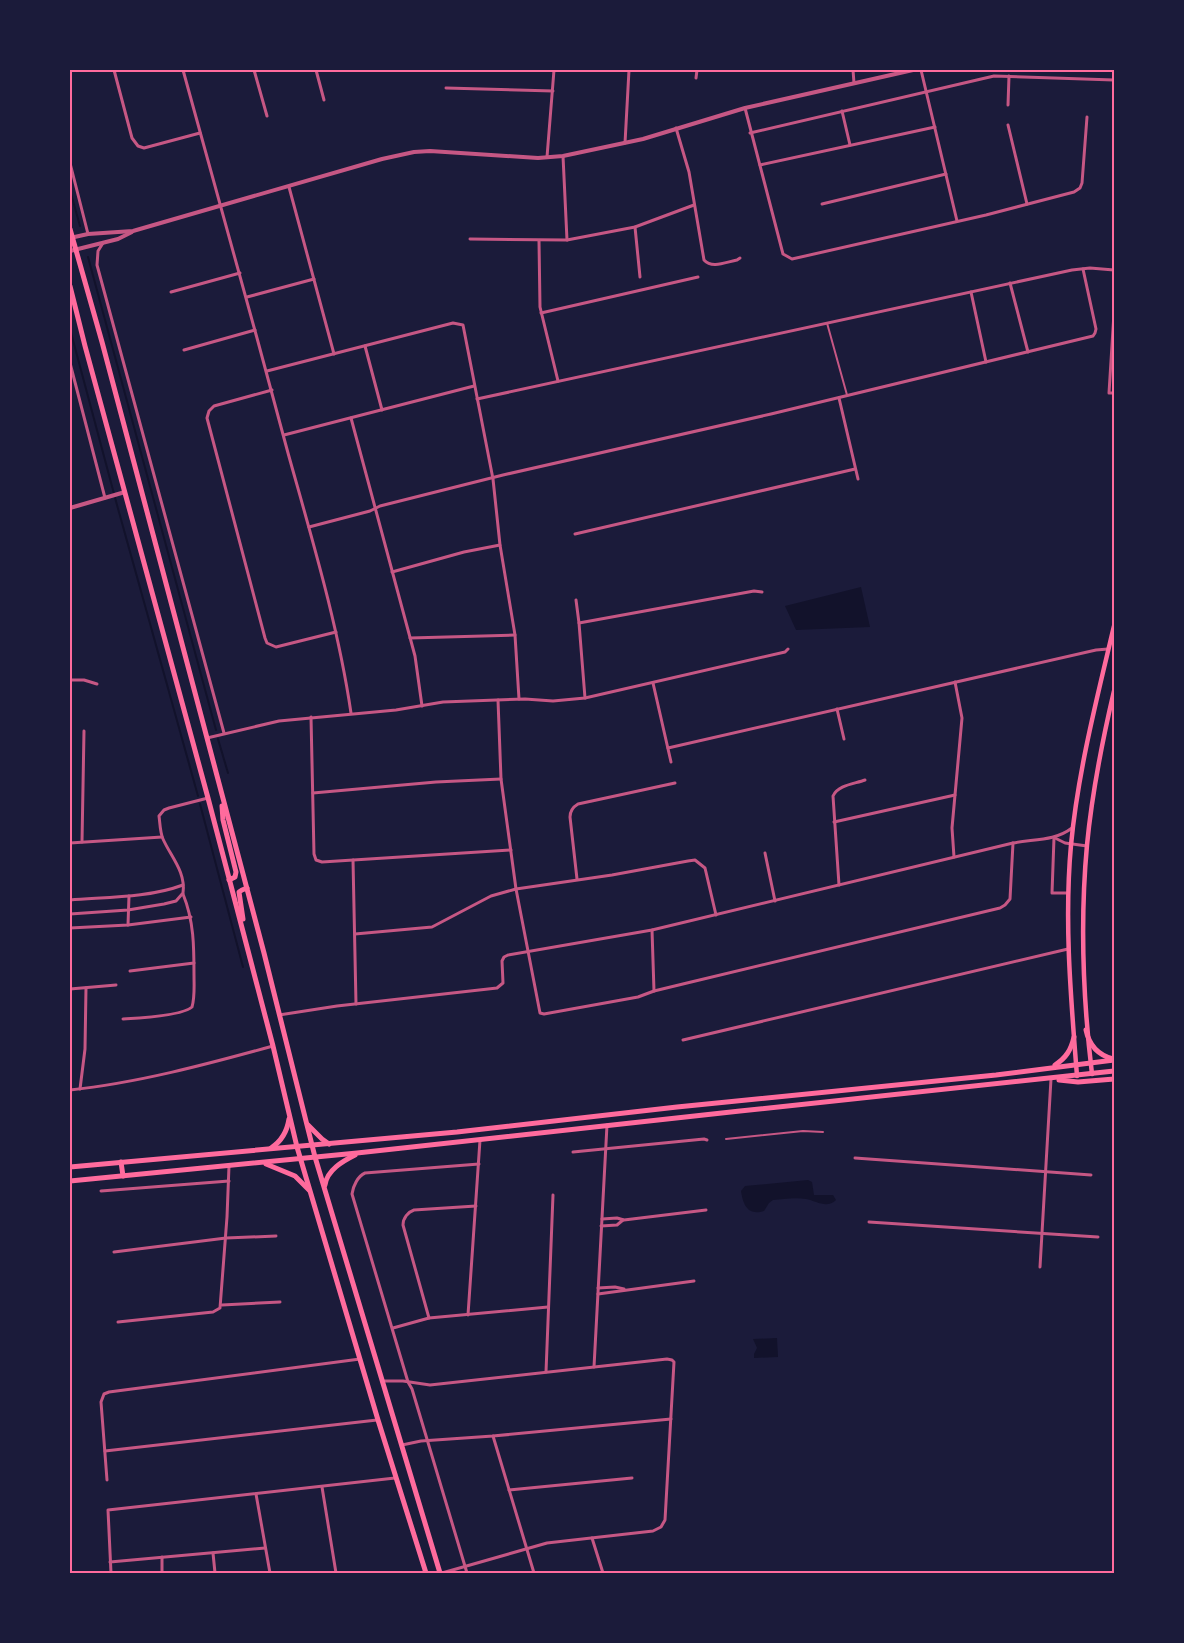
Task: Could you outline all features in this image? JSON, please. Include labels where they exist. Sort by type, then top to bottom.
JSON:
[{"type":"main road","points":[[70,229],[73,251],[102,342],[247,888],[312,1146],[441,1573]]},
{"type":"main road","points":[[70,286],[84,346],[245,937],[301,1159],[378,1420],[426,1573]]},
{"type":"main road","points":[[1077,1076],[1068,949],[1068,893],[1071,845],[1096,699],[1114,626]]},
{"type":"main road","points":[[1092,1074],[1086,1030],[1083,915],[1087,846],[1100,752],[1114,691]]},
{"type":"main road","points":[[221,795],[223,820],[236,872],[235,877],[229,880]]},
{"type":"main road","points":[[245,937],[239,892],[247,888]]},
{"type":"main road","points":[[1086,1030],[1088,1038],[1096,1050],[1102,1055],[1114,1059]]},
{"type":"main road","points":[[1047,1068],[1062,1060],[1068,1053],[1074,1037]]},
{"type":"main road","points":[[70,1168],[498,1128],[695,1105],[996,1075],[1114,1059]]},
{"type":"main road","points":[[70,1182],[1114,1072]]},
{"type":"main road","points":[[1051,1079],[1078,1082],[1114,1079]]},
{"type":"main road","points":[[260,1150],[272,1148],[281,1141],[287,1131],[289,1120],[288,1108]]},
{"type":"main road","points":[[304,1117],[314,1133],[330,1145]]},
{"type":"main road","points":[[498,1128],[498,1138]]},
{"type":"main road","points":[[326,1190],[325,1181],[330,1172],[357,1153]]},
{"type":"main road","points":[[121,1162],[123,1176]]},
{"type":"main road","points":[[263,1162],[295,1176],[311,1192]]},
{"type":"street","points":[[114,70],[132,138],[138,146],[144,148],[200,133]]},
{"type":"street","points":[[183,70],[309,527],[345,670],[352,713]]},
{"type":"street","points":[[254,70],[267,116]]},
{"type":"street","points":[[316,70],[324,100]]},
{"type":"street","points":[[547,157],[554,70]]},
{"type":"street","points":[[625,144],[629,70]]},
{"type":"street","points":[[696,78],[697,70]]},
{"type":"street","points":[[853,70],[854,84]]},
{"type":"street","points":[[71,238],[88,234],[134,231],[374,161],[414,152],[563,156],[625,144],[745,108],[913,70]]},
{"type":"street","points":[[921,70],[957,221]]},
{"type":"street","points":[[750,133],[994,76],[1114,80]]},
{"type":"street","points":[[1008,105],[1009,76]]},
{"type":"street","points":[[446,88],[553,91]]},
{"type":"street","points":[[745,108],[783,254],[792,259],[1070,194],[1080,188],[1082,183],[1087,117]]},
{"type":"street","points":[[842,111],[850,145]]},
{"type":"street","points":[[1008,125],[1027,204]]},
{"type":"street","points":[[760,165],[935,127]]},
{"type":"street","points":[[676,128],[689,172],[704,260],[714,265],[740,258]]},
{"type":"street","points":[[563,156],[568,240]]},
{"type":"street","points":[[70,163],[88,234]]},
{"type":"street","points":[[822,204],[946,174]]},
{"type":"street","points":[[289,187],[334,354]]},
{"type":"street","points":[[470,239],[568,240],[635,227],[694,205]]},
{"type":"street","points":[[635,227],[640,277]]},
{"type":"street","points":[[73,251],[125,237],[134,231]]},
{"type":"street","points":[[539,241],[541,313],[558,381]]},
{"type":"street","points":[[103,243],[98,251],[96,261],[224,733]]},
{"type":"street","points":[[309,527],[493,478],[839,398],[1093,336],[1095,333],[1084,269]]},
{"type":"street","points":[[477,399],[1072,270],[1114,270]]},
{"type":"street","points":[[171,292],[240,273]]},
{"type":"street","points":[[541,313],[698,277]]},
{"type":"street","points":[[247,298],[314,280]]},
{"type":"street","points":[[1010,283],[1028,352]]},
{"type":"street","points":[[971,292],[986,362]]},
{"type":"street","points":[[1112,393],[1114,313]]},
{"type":"street","points":[[266,372],[454,323],[460,323],[464,328],[493,478],[500,545],[515,635],[520,699]]},
{"type":"street","points":[[184,350],[255,330]]},
{"type":"street","points":[[365,346],[382,410]]},
{"type":"street","points":[[70,364],[108,497]]},
{"type":"street","points":[[284,435],[474,386]]},
{"type":"street","points":[[272,390],[214,406],[209,411],[207,418],[260,620],[267,643],[276,647],[336,632]]},
{"type":"street","points":[[839,398],[858,479]]},
{"type":"street","points":[[351,418],[418,670],[422,706]]},
{"type":"street","points":[[575,534],[855,469]]},
{"type":"street","points":[[70,508],[125,492]]},
{"type":"street","points":[[392,572],[464,552],[500,545]]},
{"type":"street","points":[[580,623],[754,591],[762,592]]},
{"type":"street","points":[[576,600],[580,623],[585,698]]},
{"type":"street","points":[[410,638],[515,635]]},
{"type":"street","points":[[206,738],[279,721],[422,706],[443,702],[520,699],[553,701],[585,698],[784,652],[788,649]]},
{"type":"street","points":[[668,748],[1096,650],[1108,649]]},
{"type":"street","points":[[70,680],[91,681],[97,684]]},
{"type":"street","points":[[954,857],[952,828],[962,715],[955,682]]},
{"type":"street","points":[[653,683],[671,762]]},
{"type":"street","points":[[498,700],[501,780],[516,889],[540,1013],[544,1014],[638,998],[654,991],[1000,908],[1006,905],[1010,899],[1013,843]]},
{"type":"street","points":[[837,709],[844,739]]},
{"type":"street","points":[[311,717],[314,854],[316,860],[322,862],[511,850]]},
{"type":"street","points":[[82,842],[84,731]]},
{"type":"street","points":[[313,793],[436,782],[501,780]]},
{"type":"street","points":[[839,885],[833,796],[840,788],[865,780]]},
{"type":"street","points":[[577,879],[570,817],[574,806],[676,783]]},
{"type":"street","points":[[834,822],[955,795]]},
{"type":"street","points":[[123,1020],[176,1013],[190,1009],[194,1002],[194,940],[191,917],[183,894],[182,879],[177,864],[162,838],[159,816],[161,812],[169,808],[208,798]]},
{"type":"street","points":[[1054,838],[1073,827]]},
{"type":"street","points":[[70,843],[162,838]]},
{"type":"street","points":[[1054,838],[1052,893],[1068,893]]},
{"type":"street","points":[[279,1015],[497,988],[503,983],[502,961],[504,957],[527,951],[652,930],[1031,839],[1054,838],[1071,845],[1087,846]]},
{"type":"street","points":[[766,853],[775,901]]},
{"type":"street","points":[[353,860],[356,1004]]},
{"type":"street","points":[[355,934],[432,928],[491,896],[516,889],[695,860],[705,868],[716,915]]},
{"type":"street","points":[[70,900],[129,896],[169,890],[183,885]]},
{"type":"street","points":[[70,914],[128,910],[171,903],[183,894]]},
{"type":"street","points":[[128,924],[129,896]]},
{"type":"street","points":[[70,928],[191,917]]},
{"type":"street","points":[[652,930],[654,991]]},
{"type":"street","points":[[683,1040],[1068,949]]},
{"type":"street","points":[[130,971],[194,963]]},
{"type":"street","points":[[70,989],[116,985]]},
{"type":"street","points":[[80,1089],[85,1050],[86,988]]},
{"type":"street","points":[[70,1090],[182,1070],[273,1046]]},
{"type":"street","points":[[1040,1267],[1051,1079]]},
{"type":"street","points":[[594,1367],[607,1125]]},
{"type":"street","points":[[468,1315],[480,1140]]},
{"type":"street","points":[[573,1152],[707,1140]]},
{"type":"street","points":[[855,1158],[1091,1175]]},
{"type":"street","points":[[467,1573],[428,1440],[408,1382],[352,1189],[365,1173],[479,1164]]},
{"type":"street","points":[[118,1322],[213,1312],[220,1308],[222,1305],[229,1166]]},
{"type":"street","points":[[101,1191],[229,1181]]},
{"type":"street","points":[[546,1372],[553,1195]]},
{"type":"street","points":[[429,1318],[403,1220],[408,1213],[414,1210],[476,1206]]},
{"type":"street","points":[[602,1219],[617,1218],[624,1220],[706,1210]]},
{"type":"street","points":[[601,1226],[616,1225],[624,1220]]},
{"type":"street","points":[[869,1222],[1098,1237]]},
{"type":"street","points":[[114,1252],[226,1238],[276,1236]]},
{"type":"street","points":[[598,1294],[694,1280]]},
{"type":"street","points":[[598,1288],[616,1287],[625,1290]]},
{"type":"street","points":[[222,1305],[280,1302]]},
{"type":"street","points":[[393,1328],[429,1318],[548,1307]]},
{"type":"street","points":[[107,1480],[101,1402],[104,1394],[361,1359]]},
{"type":"street","points":[[382,1381],[430,1385],[667,1359],[672,1360],[674,1365],[665,1520],[661,1527],[653,1531],[547,1543],[441,1573]]},
{"type":"street","points":[[402,1445],[428,1440],[493,1436],[671,1419]]},
{"type":"street","points":[[105,1451],[378,1420]]},
{"type":"street","points":[[493,1436],[534,1573]]},
{"type":"street","points":[[110,1573],[108,1510],[396,1478]]},
{"type":"street","points":[[509,1490],[632,1478]]},
{"type":"street","points":[[322,1487],[336,1573]]},
{"type":"street","points":[[256,1494],[270,1573]]},
{"type":"street","points":[[592,1538],[602,1573]]},
{"type":"street","points":[[110,1562],[265,1548]]},
{"type":"street","points":[[213,1553],[215,1573]]},
{"type":"street","points":[[162,1557],[162,1573]]},
{"type":"lane","points":[[827,323],[847,396]]},
{"type":"lane","points":[[726,1139],[803,1131],[823,1132]]},
{"type":"shaded area","points":[[861,587],[870,627],[796,630],[785,606]]},
{"type":"shaded area","points":[[808,1180],[812,1182],[814,1195],[833,1195],[836,1200],[833,1203],[821,1204],[802,1198],[773,1200],[764,1211],[759,1212],[750,1211],[743,1201],[741,1191],[745,1186]]},
{"type":"shaded area","points":[[777,1338],[778,1357],[754,1358],[757,1348],[753,1339]]},
{"type":"waterway","points":[[70,190],[80,226]]},
{"type":"waterway","points":[[88,257],[216,730]]},
{"type":"waterway","points":[[70,329],[198,796]]},
{"type":"waterway","points":[[218,739],[228,773]]},
{"type":"waterway","points":[[200,804],[243,967]]}]
